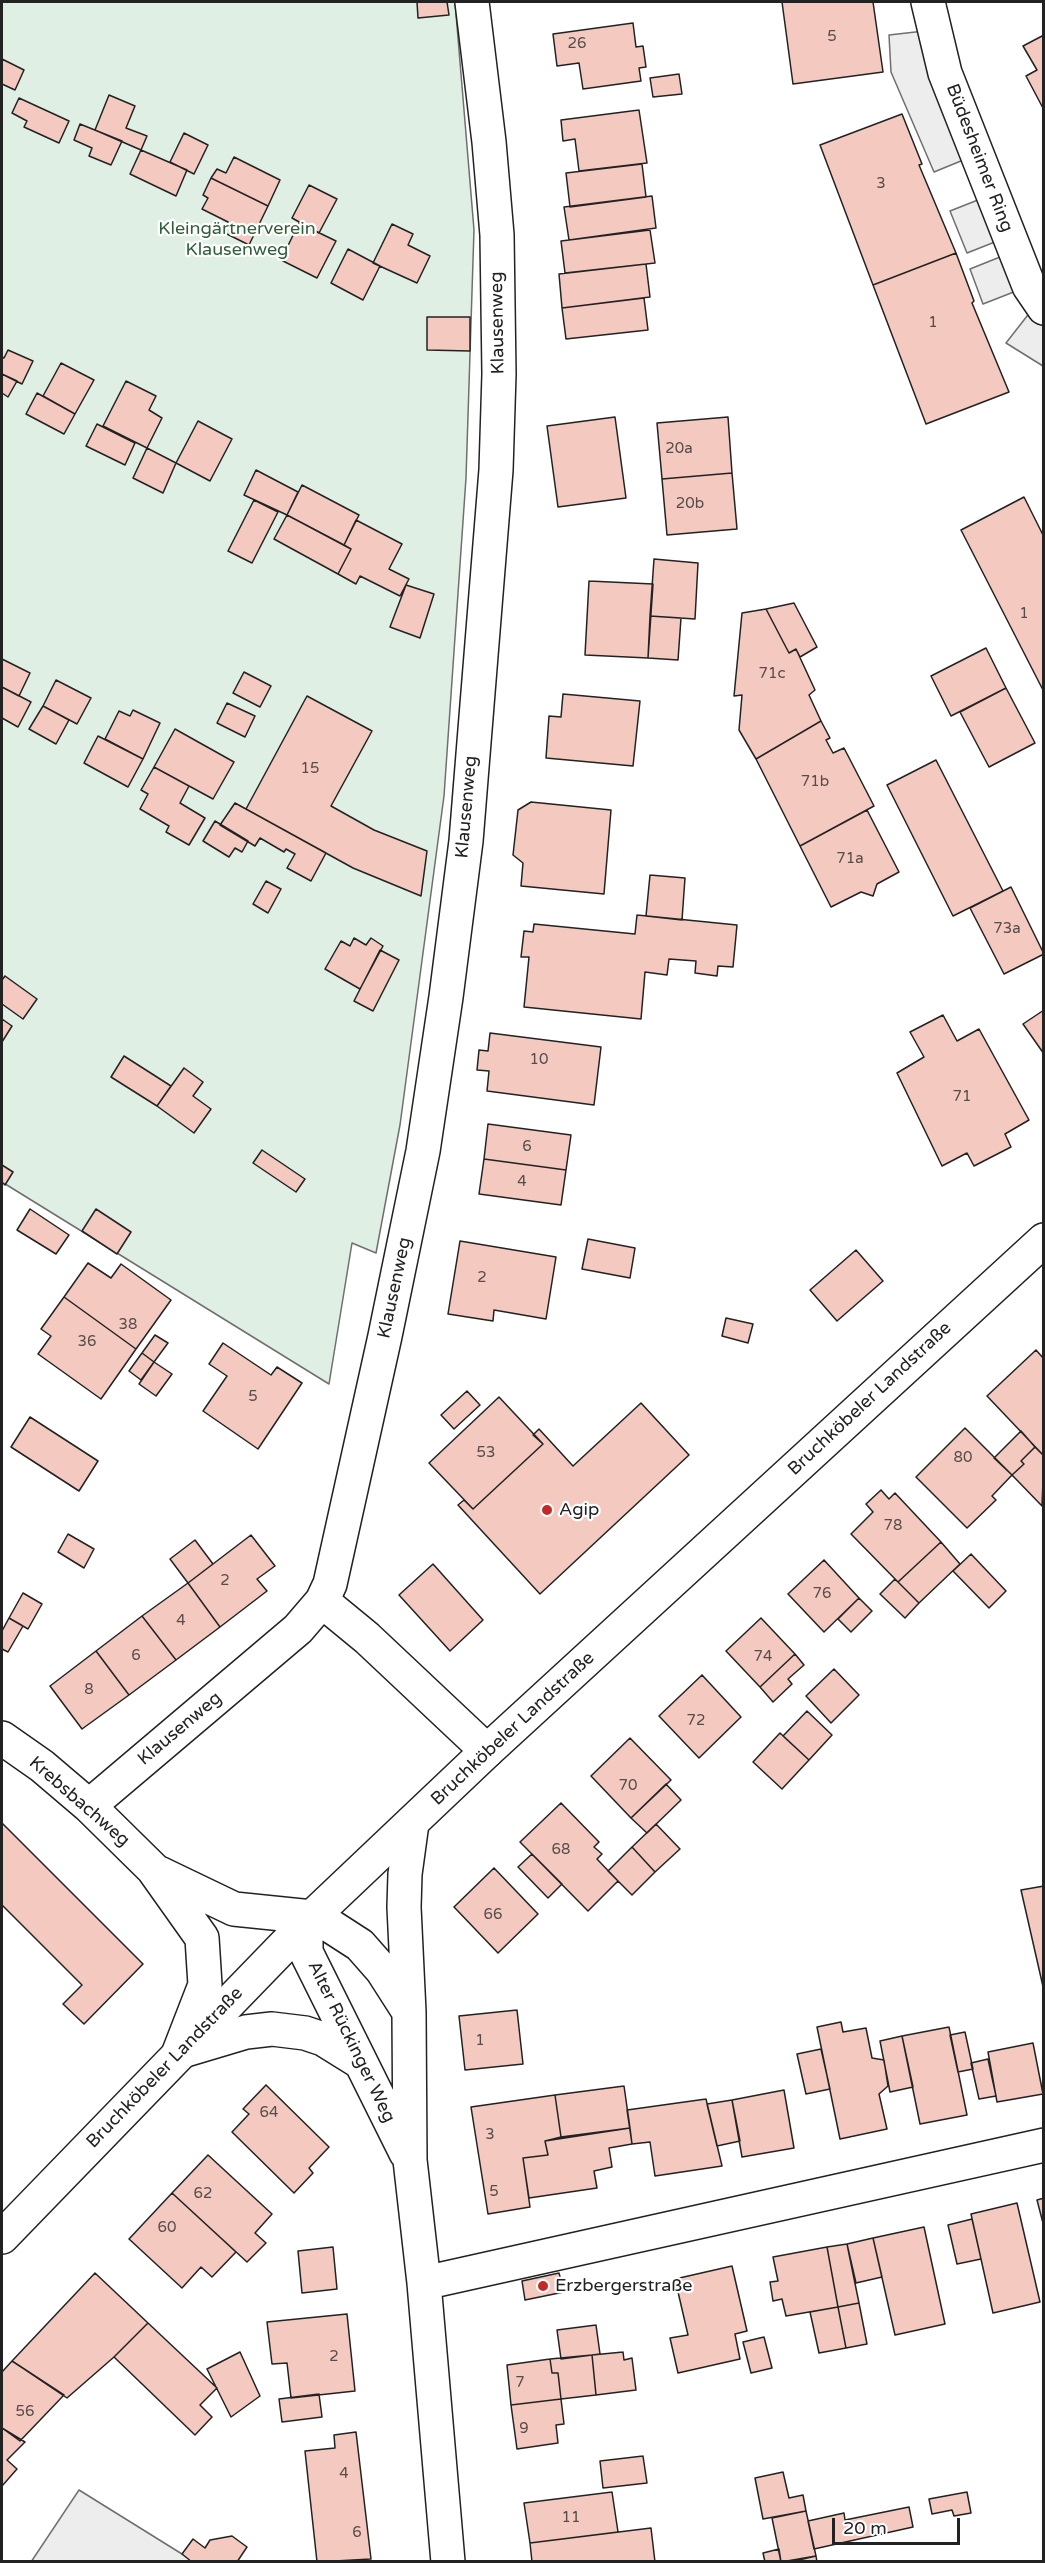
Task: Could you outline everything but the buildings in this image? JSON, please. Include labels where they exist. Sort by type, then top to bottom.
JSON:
[{"type":"street","name":"Klausenweg","points":[[88,1806],[298,1629],[322,1601],[330,1584],[418,1182],[446,997],[466,841],[496,470],[499,374],[497,235],[489,142],[472,2]]},
{"type":"street","name":"Büdesheimer Ring","points":[[928,2],[945,73],[1029,286],[1044,308]]},
{"type":"street","name":"Bruchköbeler Landstraße","points":[[2,2237],[312,1917],[487,1751],[1044,1240]]},
{"type":"street","points":[[322,1601],[367,1638],[487,1751]]},
{"type":"street","name":"Krebsbachweg","points":[[2,1738],[42,1766],[88,1806],[153,1869],[202,1938],[205,1985],[179,2052]]},
{"type":"street","name":"Alter Rückinger Weg","points":[[412,1823],[405,1874],[404,1907],[409,2012],[410,2160],[424,2283],[448,2562]]},
{"type":"street","name":"Krebsbachweg","points":[[153,1869],[182,1886],[234,1909],[312,1917]]},
{"type":"street","points":[[312,1917],[360,1945],[382,1970],[409,2012]]},
{"type":"street","name":"Alter Rückinger Weg","points":[[312,1917],[306,1932],[306,1952],[410,2160]]},
{"type":"street","points":[[179,2052],[246,2032],[272,2029],[305,2033],[323,2039],[360,2062]]},
{"type":"street","points":[[424,2283],[1044,2145]]},
{"type":"green space","name":"Kleingärtnerverein Klausenweg","points":[[2,2],[455,2],[474,230],[466,478],[444,796],[400,1125],[376,1253],[352,1243],[329,1384],[2,1182]]},
{"type":"shaded area","points":[[933,30],[978,154],[934,172],[891,72],[889,35]]},
{"type":"shaded area","points":[[993,194],[1010,236],[967,253],[950,211]]},
{"type":"shaded area","points":[[1015,251],[1029,286],[983,304],[970,269]]},
{"type":"shaded area","points":[[1038,302],[1043,308],[1043,366],[1006,343]]},
{"type":"shaded area","points":[[79,2490],[182,2554],[192,2561],[31,2562]]},
{"type":"place","name":"Agip","points":[[547,1510]]},
{"type":"place","name":"Erzbergerstraße","points":[[543,2286]]}]
